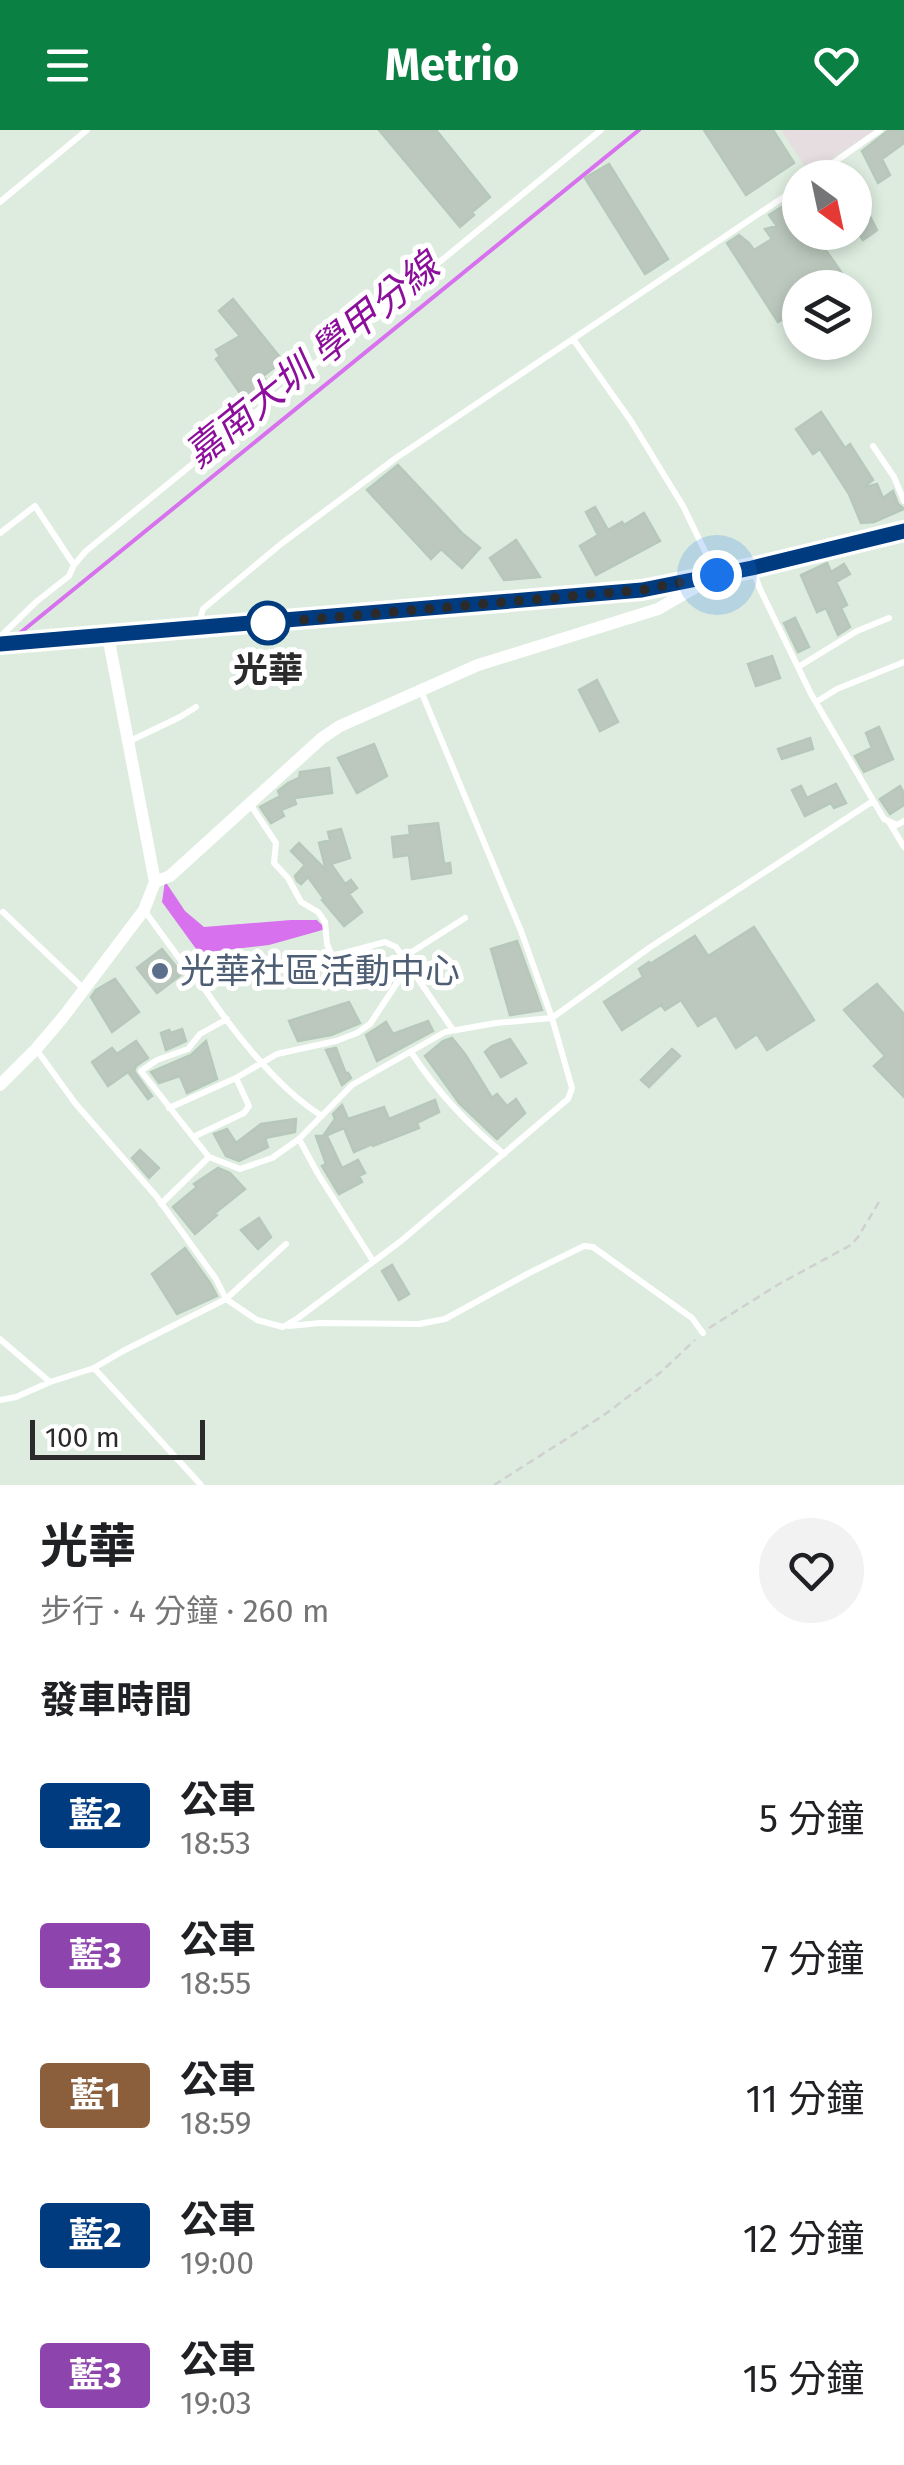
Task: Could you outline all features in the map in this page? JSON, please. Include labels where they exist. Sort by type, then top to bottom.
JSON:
[{"type":"main road","points":[[0,641],[197,629],[642,590],[903,534]]},
{"type":"street","points":[[154,882],[170,876],[340,726],[478,665],[658,609],[717,575]]},
{"type":"street","points":[[0,1085],[36,1049],[144,910],[154,882],[108,636]]},
{"type":"lane","points":[[0,202],[87,130]]},
{"type":"lane","points":[[0,641],[36,602],[68,576],[86,551],[601,130]]},
{"type":"lane","points":[[838,160],[880,130]]},
{"type":"lane","points":[[197,629],[203,609],[281,544],[396,458],[782,198]]},
{"type":"lane","points":[[572,340],[631,422],[682,506],[717,575]]},
{"type":"lane","points":[[874,446],[904,501]]},
{"type":"lane","points":[[0,532],[35,506],[74,565]]},
{"type":"lane","points":[[752,568],[816,702],[873,801],[884,818],[897,825],[904,822]]},
{"type":"lane","points":[[798,667],[857,631],[889,618]]},
{"type":"lane","points":[[816,702],[904,662]]},
{"type":"lane","points":[[283,1326],[401,1241],[568,1099],[572,1088],[522,931],[420,690]]},
{"type":"lane","points":[[128,742],[196,707]]},
{"type":"lane","points":[[226,1019],[200,1034],[188,1049],[142,1070],[208,1157],[240,1169],[272,1158],[300,1138],[352,1085],[445,1032],[552,1018],[650,948],[873,801]]},
{"type":"lane","points":[[250,804],[276,843],[274,864],[288,878],[301,902],[318,912],[325,922],[332,956]]},
{"type":"lane","points":[[888,820],[904,847]]},
{"type":"lane","points":[[144,910],[261,1062],[307,1107],[322,1116]]},
{"type":"lane","points":[[3,912],[84,989]]},
{"type":"lane","points":[[404,958],[465,918]]},
{"type":"lane","points":[[198,980],[281,970],[384,942],[396,947],[453,1030]]},
{"type":"lane","points":[[169,1108],[236,1078],[277,1054],[357,1033],[370,1024],[401,978],[411,970]]},
{"type":"lane","points":[[36,1049],[75,1102],[162,1204],[226,1299],[257,1320],[283,1326],[445,1320],[584,1246],[593,1248],[692,1318],[702,1333]]},
{"type":"lane","points":[[411,1051],[448,1101],[504,1154]]},
{"type":"lane","points":[[193,1137],[249,1106],[236,1078]]},
{"type":"lane","points":[[300,1138],[373,1261]]},
{"type":"lane","points":[[162,1204],[208,1157]]},
{"type":"lane","points":[[0,1400],[94,1368],[226,1299],[286,1244]]},
{"type":"lane","points":[[0,1340],[50,1382]]},
{"type":"lane","points":[[94,1368],[201,1485]]},
{"type":"path","points":[[494,1485],[604,1415],[661,1372],[702,1333],[850,1245],[878,1202]]},
{"type":"shaded area","points":[[781,130],[875,130],[831,160],[801,160]]},
{"type":"shaded area","points":[[165,881],[185,911],[204,927],[317,920],[326,929],[269,945],[199,953],[162,902]]},
{"type":"building","points":[[379,130],[436,130],[490,197],[460,227]]},
{"type":"building","points":[[704,130],[773,130],[792,160],[782,160],[782,171],[746,195]]},
{"type":"building","points":[[889,130],[904,130],[904,143],[882,159],[890,175],[878,183],[872,160],[866,160],[862,151]]},
{"type":"building","points":[[609,164],[668,259],[645,274],[585,178]]},
{"type":"building","points":[[782,207],[782,250],[826,250],[840,270],[782,270],[782,319],[778,322],[727,243],[739,235],[754,250],[772,239],[765,229],[777,226],[769,215]]},
{"type":"building","points":[[233,299],[283,361],[263,376],[269,385],[245,400],[216,359],[220,356],[216,350],[240,336],[219,311]]},
{"type":"building","points":[[821,412],[845,448],[850,444],[873,480],[862,488],[877,484],[883,498],[893,491],[904,509],[874,522],[861,523],[849,494],[820,449],[813,454],[796,429]]},
{"type":"building","points":[[398,465],[480,548],[462,568],[441,549],[431,559],[367,490]]},
{"type":"building","points":[[595,507],[608,530],[644,513],[660,541],[596,575],[580,546],[598,535],[586,512]]},
{"type":"building","points":[[516,540],[540,577],[504,580],[490,558]]},
{"type":"building","points":[[827,563],[831,572],[844,564],[850,574],[836,582],[847,605],[841,608],[850,627],[838,635],[826,608],[817,612],[801,575]]},
{"type":"building","points":[[795,618],[809,647],[798,652],[784,623]]},
{"type":"building","points":[[772,656],[780,678],[756,686],[748,664]]},
{"type":"building","points":[[597,680],[618,722],[600,731],[579,690]]},
{"type":"building","points":[[879,727],[893,759],[864,772],[855,756],[872,748],[866,733]]},
{"type":"building","points":[[810,738],[813,749],[782,759],[778,749]]},
{"type":"building","points":[[374,744],[387,776],[357,793],[338,758]]},
{"type":"building","points":[[329,768],[332,793],[294,798],[296,804],[281,810],[284,816],[271,823],[260,807],[280,796],[278,791],[299,778],[300,772]]},
{"type":"building","points":[[836,784],[846,803],[834,808],[831,803],[805,816],[792,790],[801,786],[807,798]]},
{"type":"building","points":[[900,786],[904,805],[890,814],[880,799]]},
{"type":"building","points":[[438,823],[444,864],[450,863],[451,873],[412,879],[409,855],[394,857],[392,837],[410,835],[409,826]]},
{"type":"building","points":[[341,829],[350,858],[331,864],[345,884],[351,880],[357,888],[349,894],[362,912],[344,926],[308,877],[301,884],[297,881],[295,876],[305,865],[291,851],[299,843],[326,870],[319,843],[330,840],[328,832]]},
{"type":"building","points":[[754,927],[814,1020],[767,1050],[757,1034],[736,1048],[716,1015],[698,1026],[681,1000],[665,1010],[661,1005],[622,1030],[604,1002],[643,977],[639,969],[695,936],[708,956]]},
{"type":"building","points":[[517,941],[542,1010],[510,1015],[491,949]]},
{"type":"building","name":"光華社區活動中心","points":[[162,949],[182,974],[157,993],[137,968]]},
{"type":"building","points":[[115,979],[139,1012],[112,1032],[91,997]]},
{"type":"building","points":[[877,984],[904,1014],[904,1097],[874,1066],[885,1056],[844,1010]]},
{"type":"building","points":[[349,1002],[360,1023],[331,1035],[298,1041],[289,1021]]},
{"type":"building","points":[[428,1021],[433,1031],[377,1061],[366,1035],[386,1022],[393,1034]]},
{"type":"building","points":[[182,1029],[186,1041],[166,1050],[161,1033]]},
{"type":"building","points":[[452,1038],[492,1098],[497,1094],[507,1106],[516,1099],[525,1113],[497,1139],[459,1103],[425,1056]]},
{"type":"building","points":[[510,1039],[526,1063],[501,1077],[485,1052]]},
{"type":"building","points":[[136,1041],[148,1058],[134,1071],[152,1096],[148,1099],[128,1072],[108,1086],[92,1062],[112,1048],[117,1054]]},
{"type":"building","points":[[206,1041],[217,1079],[187,1093],[180,1076],[159,1083],[151,1072],[191,1055]]},
{"type":"building","points":[[336,1048],[351,1078],[342,1085],[326,1050]]},
{"type":"building","points":[[672,1049],[680,1056],[649,1087],[641,1080]]},
{"type":"building","points":[[435,1100],[439,1112],[417,1123],[419,1128],[373,1146],[354,1152],[344,1128],[325,1136],[342,1168],[358,1160],[365,1173],[359,1176],[362,1182],[339,1194],[322,1166],[326,1164],[316,1136],[323,1136],[342,1105],[348,1119],[384,1107],[389,1119]]},
{"type":"building","points":[[296,1119],[295,1132],[265,1138],[268,1147],[239,1161],[226,1156],[214,1134],[227,1129],[236,1143],[261,1124]]},
{"type":"building","points":[[140,1150],[159,1168],[149,1178],[132,1158]]},
{"type":"building","points":[[218,1168],[230,1173],[245,1189],[195,1234],[173,1207],[197,1187],[194,1184]]},
{"type":"building","points":[[259,1218],[271,1237],[258,1249],[241,1230]]},
{"type":"building","points":[[185,1248],[217,1296],[177,1314],[152,1274]]},
{"type":"building","points":[[392,1265],[409,1294],[399,1300],[382,1271]]},
{"type":"waterway","name":"嘉南大圳 學甲分線","points":[[20,633],[639,130]]},
{"type":"bus line","name":"藍2","points":[[0,644],[642,590],[904,531]]},
{"type":"place","name":"光華","points":[[268,623]]},
{"type":"place","name":"光華社區活動中心","points":[[160,971]]},
{"type":"route","points":[[268,623],[642,590],[717,575]]}]
